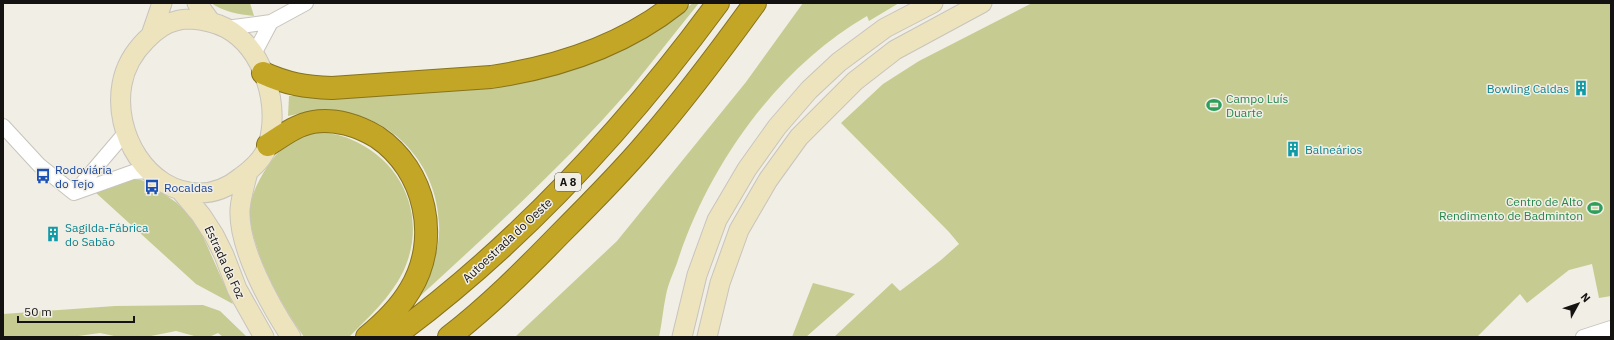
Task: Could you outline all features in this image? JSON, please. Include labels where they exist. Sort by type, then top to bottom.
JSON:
[{"type":"highway","points":[[259,63],[291,84],[309,87],[332,88],[491,77],[514,74],[560,63],[606,46],[629,35],[676,3]]},
{"type":"highway","name":"Autoestrada do Oeste","points":[[392,337],[456,288],[553,197],[599,149],[640,102],[682,51],[718,3]]},
{"type":"highway","name":"A 8","points":[[450,337],[532,263],[604,190],[648,141],[688,92],[755,3]]},
{"type":"highway","points":[[268,145],[302,125],[315,122],[337,122],[351,125],[368,132],[396,153],[409,169],[418,187],[425,208],[425,248],[411,289],[394,312],[382,325],[367,337]]},
{"type":"main road","points":[[151,35],[162,3]]},
{"type":"main road","points":[[197,3],[218,24],[241,39],[259,63],[269,90],[271,108],[268,145],[259,160],[248,172],[232,184],[217,191],[200,193],[180,190],[167,185],[149,171],[131,146],[126,132],[121,100],[122,84],[126,68],[133,55],[151,35],[163,26],[176,20],[191,19],[218,24]]},
{"type":"main road","points":[[682,337],[697,275],[717,220],[747,169],[777,127],[809,90],[839,62],[885,28],[933,3]]},
{"type":"main road","points":[[708,337],[720,283],[739,230],[768,180],[799,137],[855,81],[895,50],[982,3]]},
{"type":"main road","name":"Estrada da Foz","points":[[248,172],[240,209],[242,228],[247,248],[255,271],[268,298],[291,337]]},
{"type":"main road","name":"Estrada da Foz","points":[[180,190],[201,215],[214,235],[248,312],[264,337]]},
{"type":"street","points":[[218,24],[271,22],[306,3]]},
{"type":"street","points":[[259,63],[271,22]]},
{"type":"street","points":[[3,126],[39,165],[74,193]]},
{"type":"street","points":[[74,193],[126,132]]},
{"type":"street","points":[[74,193],[133,172],[149,171]]},
{"type":"street","points":[[1583,337],[1611,328]]},
{"type":"green space","points":[[211,3],[250,3],[254,16],[226,11]]},
{"type":"green space","points":[[693,3],[699,3],[631,88],[606,116],[554,170],[417,299],[433,263],[439,234],[436,202],[430,182],[420,163],[408,147],[392,133],[375,122],[355,114],[333,110],[322,110],[288,116],[289,96],[359,96],[441,90],[667,22]]},
{"type":"green space","points":[[803,3],[899,3],[869,21],[867,16],[834,38],[804,63],[776,91],[750,123],[727,156],[707,191],[690,227],[668,287],[659,337],[515,337],[617,241],[746,82]]},
{"type":"green space","points":[[1032,3],[1611,3],[1611,296],[1599,298],[1592,264],[1569,270],[1527,303],[1520,294],[1477,337],[834,337],[892,283],[900,291],[941,260],[959,244],[949,232],[841,123],[883,84],[919,61]]},
{"type":"green space","points":[[315,132],[346,137],[369,149],[385,162],[397,177],[406,194],[411,212],[413,232],[410,252],[403,272],[385,299],[349,337],[304,337],[285,308],[269,278],[260,257],[251,223],[250,205],[252,198],[267,167],[277,154],[287,145],[300,137]]},
{"type":"green space","points":[[128,179],[147,182],[177,203],[188,214],[198,226],[233,304],[196,284],[95,192]]},
{"type":"green space","points":[[813,283],[855,294],[806,337],[792,337]]},
{"type":"green space","points":[[203,305],[220,311],[247,337],[223,337],[218,333],[209,337],[198,337],[176,331],[146,337],[119,337],[100,333],[71,337],[3,337],[3,314],[115,306]]},
{"type":"place","name":"Bowling Caldas","points":[[1581,88]]},
{"type":"place","name":"Campo Luís Duarte","points":[[1214,105]]},
{"type":"place","name":"Balneários","points":[[1293,149]]},
{"type":"place","name":"Rodoviária do Tejo","points":[[43,176]]},
{"type":"place","name":"Rocaldas","points":[[152,187]]},
{"type":"place","name":"Centro de Alto Rendimento de Badminton","points":[[1595,208]]},
{"type":"place","name":"Sagilda-Fábrica do Sabão","points":[[53,234]]}]
